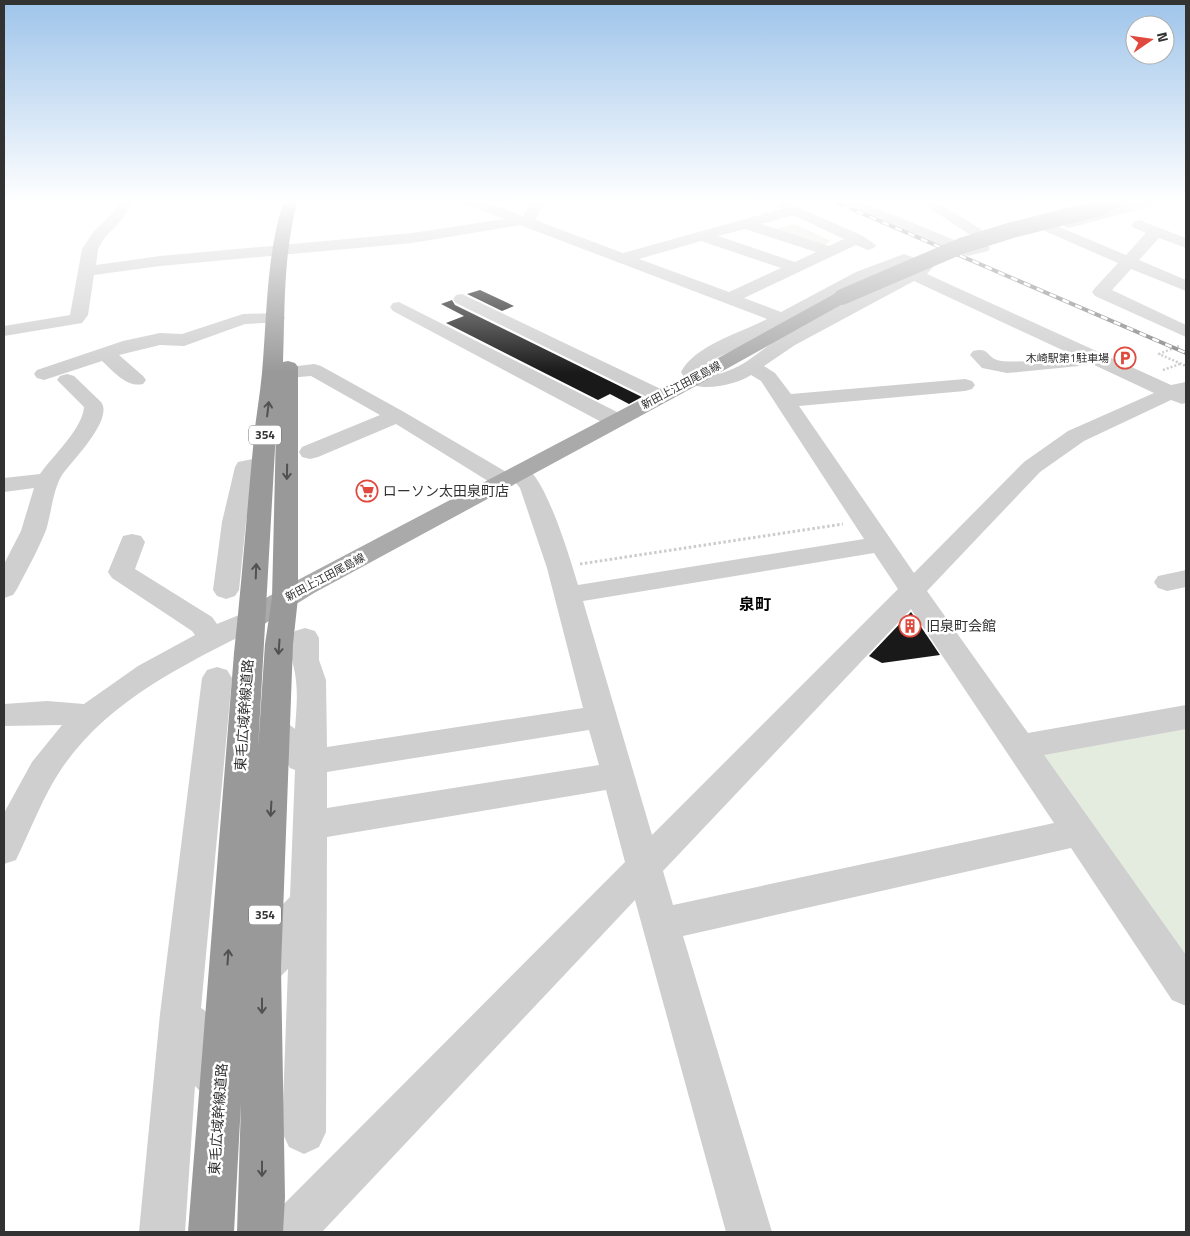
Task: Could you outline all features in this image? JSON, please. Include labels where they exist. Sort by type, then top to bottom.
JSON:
[{"type":"highway","name":"東毛広域幹線道路","points":[[211,1232],[262,464],[278,284],[288,258]]},
{"type":"highway","name":"東毛広域幹線道路","points":[[260,1232],[262,1197],[262,968],[276,731],[279,644],[285,598],[288,372],[292,258]]},
{"type":"main road","name":"新田上江田尾島線","points":[[251,619],[285,598],[842,297],[932,258]]},
{"type":"street","points":[[4,331],[76,319],[79,315],[88,258]]},
{"type":"street","points":[[86,271],[186,258]]},
{"type":"street","points":[[623,258],[782,318]]},
{"type":"street","points":[[767,258],[795,267]]},
{"type":"street","points":[[730,298],[815,258]]},
{"type":"street","points":[[892,258],[898,261]]},
{"type":"street","points":[[1119,258],[1186,286]]},
{"type":"street","points":[[1130,258],[1101,292],[1186,332]]},
{"type":"street","points":[[908,259],[925,267],[913,274],[872,294],[788,341],[739,374],[720,380],[704,381],[695,378],[691,372],[694,364],[724,346],[862,276],[898,261],[908,259]]},
{"type":"street","points":[[913,274],[1090,356],[1178,380]]},
{"type":"street","points":[[736,280],[754,286]]},
{"type":"street","points":[[462,300],[660,396]]},
{"type":"street","points":[[399,306],[615,420]]},
{"type":"street","points":[[44,374],[109,351],[154,340],[184,340],[238,312],[276,318]]},
{"type":"street","points":[[109,351],[109,357],[136,380]]},
{"type":"street","points":[[980,355],[989,364],[1007,367],[1079,360],[1090,356]]},
{"type":"street","points":[[752,367],[768,377],[785,401],[864,520],[1186,987]]},
{"type":"street","points":[[288,372],[314,370],[396,416],[531,486],[568,595],[601,717],[646,868],[749,1232]]},
{"type":"street","points":[[4,589],[33,532],[48,480],[87,428],[95,409],[67,380]]},
{"type":"street","points":[[290,1232],[646,868],[1032,467],[1076,436],[1178,380]]},
{"type":"street","points":[[785,401],[964,385]]},
{"type":"street","points":[[310,452],[396,416]]},
{"type":"street","points":[[226,590],[234,522],[246,467],[262,464]]},
{"type":"street","points":[[4,485],[48,480]]},
{"type":"street","points":[[234,522],[258,520]]},
{"type":"street","points":[[132,542],[121,572],[202,624],[213,639]]},
{"type":"street","points":[[568,595],[881,544]]},
{"type":"street","points":[[4,849],[28,795],[60,746],[90,717],[131,685],[251,619]]},
{"type":"street","points":[[304,1132],[311,825],[311,680],[304,660],[305,638]]},
{"type":"street","points":[[162,1232],[180,1014],[217,678]]},
{"type":"street","points":[[4,715],[56,712],[90,717]]},
{"type":"street","points":[[276,731],[293,745],[301,759],[311,762],[601,717]]},
{"type":"street","points":[[1020,747],[1186,717]]},
{"type":"street","points":[[311,825],[618,775]]},
{"type":"street","points":[[198,850],[211,838],[219,814],[240,786]]},
{"type":"street","points":[[662,924],[1078,832]]},
{"type":"street","points":[[262,968],[284,947],[290,922],[308,904]]},
{"type":"street","points":[[180,1014],[193,1027],[195,1058],[220,1081]]},
{"type":"path","points":[[1178,380],[1159,354],[1179,346],[1186,348]]},
{"type":"path","points":[[560,568],[864,520]]},
{"type":"shaded area","points":[[1186,724],[1186,970],[1032,751]]},
{"type":"building","points":[[480,290],[514,306],[502,311],[467,294]]},
{"type":"building","points":[[452,300],[455,305],[642,397],[629,404],[610,394],[598,400],[446,323],[464,316],[441,304]]},
{"type":"building","name":"旧泉町会館","points":[[911,612],[940,655],[882,663],[869,656]]},
{"type":"railway","points":[[965,258],[1186,353]]},
{"type":"place","name":"木崎駅第1駐車場","points":[[1125,358]]},
{"type":"place","name":"ローソン太田泉町店","points":[[367,491]]},
{"type":"place","name":"旧泉町会館","points":[[910,626]]},
{"type":"district","name":"泉町","points":[[755,604]]}]
